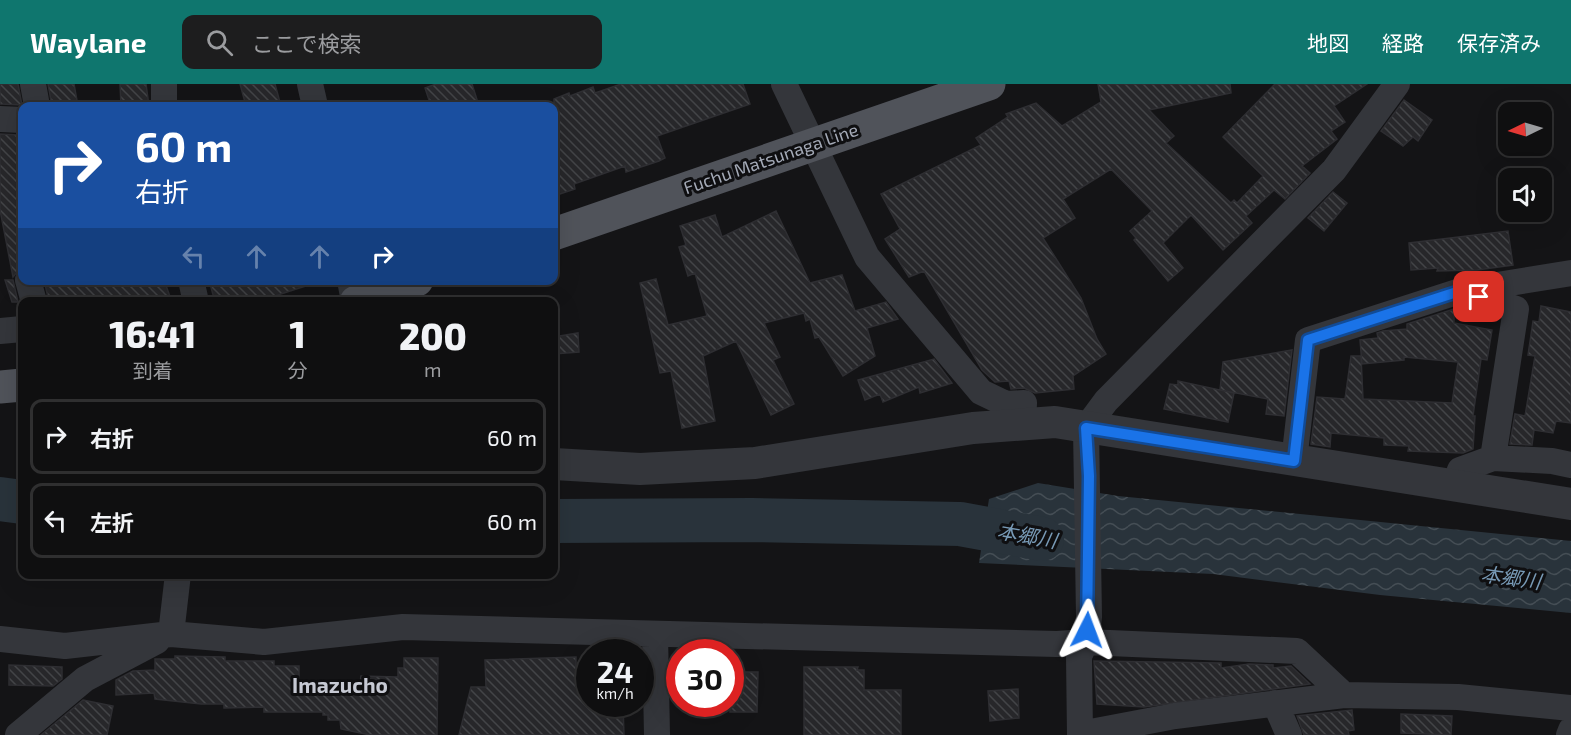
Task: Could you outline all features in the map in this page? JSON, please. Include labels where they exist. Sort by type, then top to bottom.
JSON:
[{"type":"main road","name":"Fuchu Matsunaga Line","points":[[558,233],[989,84]]},
{"type":"main road","points":[[369,297],[403,285]]},
{"type":"main road","points":[[0,387],[18,385]]},
{"type":"street","points":[[33,84],[36,102]]},
{"type":"street","points":[[164,84],[164,102]]},
{"type":"street","points":[[310,84],[314,102]]},
{"type":"street","points":[[784,84],[867,256],[981,392],[1006,404],[1024,403],[1023,424]]},
{"type":"street","points":[[1397,84],[1334,170],[1106,401],[1086,428],[1089,476],[1087,630],[1079,656],[1080,735],[1175,716],[1344,695],[1458,697],[1571,708]]},
{"type":"street","points":[[0,119],[18,120]]},
{"type":"street","points":[[1294,461],[1308,340],[1460,291],[1571,273]]},
{"type":"street","points":[[1460,291],[1516,309],[1493,458]]},
{"type":"street","points":[[0,331],[18,329]]},
{"type":"street","points":[[558,464],[640,469],[755,463],[974,428],[1055,422],[1571,504]]},
{"type":"street","points":[[1455,486],[1460,470],[1493,458],[1552,461],[1571,465]]},
{"type":"street","points":[[171,634],[177,579]]},
{"type":"street","points":[[0,639],[65,646],[171,634],[264,642],[403,627],[1057,644],[1087,630],[1297,651],[1344,695]]},
{"type":"street","points":[[18,735],[85,679],[171,634]]},
{"type":"street","points":[[655,634],[657,735]]},
{"type":"street","points":[[1458,697],[1571,728],[1569,735]]},
{"type":"street","points":[[1275,703],[1289,735]]},
{"type":"water","points":[[1038,483],[1118,496],[1571,541],[1571,613],[1380,595],[1213,574],[979,563],[989,499]]},
{"type":"building","points":[[0,84],[18,84],[21,102],[18,102],[18,105],[0,104]]},
{"type":"building","points":[[48,84],[74,84],[77,102],[51,102]]},
{"type":"building","points":[[120,84],[146,84],[148,102],[121,102]]},
{"type":"building","points":[[240,84],[275,84],[280,102],[245,102]]},
{"type":"building","points":[[436,84],[472,84],[478,102],[430,102],[425,88]]},
{"type":"building","points":[[621,84],[743,84],[750,104],[657,136],[665,158],[659,161],[626,172],[625,166],[574,184],[575,189],[558,195],[558,102],[554,102],[554,99],[569,93],[570,96],[593,87],[595,93]]},
{"type":"building","points":[[1098,84],[1230,84],[1231,93],[1149,110],[1174,136],[1166,143],[1231,203],[1234,200],[1237,203],[1263,176],[1223,137],[1275,84],[1367,84],[1334,106],[1345,122],[1331,131],[1337,139],[1302,166],[1310,173],[1285,199],[1274,190],[1246,216],[1252,223],[1223,250],[1191,215],[1163,243],[1183,268],[1168,281],[1134,240],[1136,238],[1130,231],[1152,211],[1111,169],[1063,199],[1075,218],[1043,238],[1081,298],[1097,339],[1106,354],[1073,376],[1074,389],[1035,393],[1024,388],[1011,389],[1009,381],[995,382],[982,370],[924,271],[909,277],[885,239],[900,229],[881,194],[981,145],[976,138],[1008,117],[1006,114],[1036,103],[1062,126],[1101,102]]},
{"type":"building","points":[[1404,100],[1432,120],[1418,141],[1413,137],[1403,146],[1381,131]]},
{"type":"building","points":[[0,134],[18,135],[18,271],[13,277],[0,210]]},
{"type":"building","points":[[1333,192],[1347,203],[1324,231],[1308,218]]},
{"type":"building","points":[[776,211],[810,283],[842,275],[855,311],[886,302],[898,319],[867,328],[875,356],[843,376],[819,337],[815,338],[810,319],[806,321],[804,313],[764,323],[780,357],[773,360],[794,404],[771,415],[736,341],[703,356],[715,421],[682,428],[671,371],[660,373],[640,283],[656,279],[668,325],[707,316],[695,273],[688,276],[679,247],[686,245],[680,226],[715,215],[722,237]]},
{"type":"building","points":[[1508,231],[1513,265],[1477,270],[1437,271],[1438,268],[1411,270],[1409,243]]},
{"type":"building","points":[[5,280],[13,280],[18,302],[12,302]]},
{"type":"building","points":[[45,285],[166,285],[170,297],[48,297]]},
{"type":"building","points":[[210,285],[309,285],[272,297],[214,297]]},
{"type":"building","points":[[1541,306],[1571,312],[1571,423],[1556,421],[1553,433],[1534,430],[1532,445],[1510,444],[1515,414],[1525,416],[1535,356],[1528,355],[1533,321],[1539,322]]},
{"type":"building","points":[[1454,309],[1454,323],[1492,330],[1487,360],[1481,359],[1473,416],[1475,416],[1473,449],[1463,453],[1408,451],[1409,446],[1384,445],[1384,438],[1331,433],[1330,447],[1311,444],[1317,397],[1345,399],[1351,356],[1361,356],[1363,399],[1452,403],[1458,362],[1404,357],[1404,360],[1362,364],[1360,340],[1378,338],[1377,333],[1383,331],[1407,329],[1407,324]]},
{"type":"building","points":[[578,333],[579,352],[558,354],[558,336]]},
{"type":"building","points":[[1292,350],[1284,416],[1266,414],[1268,399],[1220,390],[1223,362]]},
{"type":"building","points":[[934,359],[952,383],[920,393],[919,387],[883,402],[880,394],[865,400],[858,380]]},
{"type":"building","points":[[1178,381],[1234,393],[1228,422],[1164,409],[1170,384],[1178,385]]},
{"type":"building","points":[[175,656],[225,657],[225,661],[274,661],[274,666],[299,666],[299,692],[354,692],[354,682],[360,683],[361,676],[398,677],[398,668],[404,668],[404,658],[438,658],[437,735],[370,735],[341,729],[340,720],[328,720],[328,715],[323,715],[323,712],[264,712],[264,707],[224,708],[224,704],[155,699],[154,693],[116,695],[116,680],[133,671],[155,670],[155,659],[175,659]]},
{"type":"building","points":[[576,657],[576,717],[623,717],[624,735],[459,735],[471,687],[486,687],[485,660]]},
{"type":"building","points":[[1094,661],[1221,663],[1221,668],[1249,664],[1273,665],[1273,668],[1291,666],[1310,684],[1144,707],[1097,704]]},
{"type":"building","points":[[9,665],[62,667],[62,679],[53,686],[9,685]]},
{"type":"building","points":[[804,667],[858,667],[857,670],[864,670],[864,690],[901,690],[901,735],[804,735]]},
{"type":"building","points":[[744,672],[758,672],[757,712],[744,712]]},
{"type":"building","points":[[1018,689],[1019,718],[990,721],[988,691]]},
{"type":"building","points":[[83,700],[113,706],[107,735],[41,735]]},
{"type":"building","points":[[1352,710],[1354,730],[1348,731],[1349,735],[1304,735],[1297,716]]},
{"type":"building","points":[[1401,714],[1452,716],[1451,735],[1401,733]]},
{"type":"waterway","name":"本郷川","points":[[0,499],[18,501]]},
{"type":"waterway","name":"本郷川","points":[[558,521],[752,520],[960,524],[1042,539]]},
{"type":"district","name":"Imazucho","points":[[340,686]]},
{"type":"route","points":[[1087,630],[1089,617],[1089,476],[1086,428],[1294,461],[1308,340],[1460,291],[1479,297]]}]
